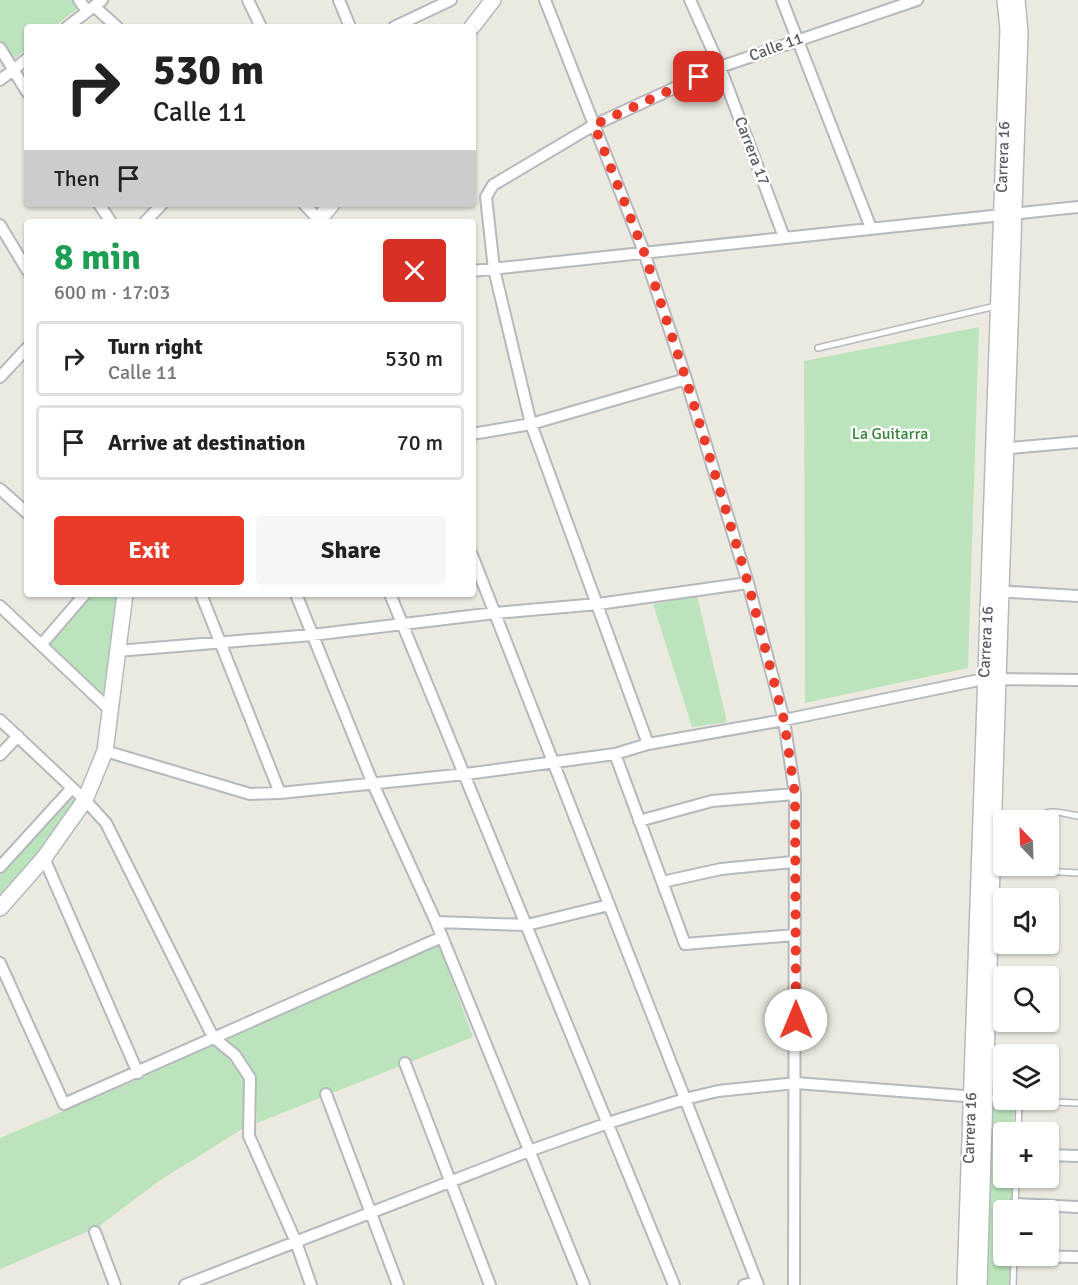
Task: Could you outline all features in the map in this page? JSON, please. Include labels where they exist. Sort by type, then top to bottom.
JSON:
[{"type":"main road","points":[[474,24],[493,0]]},
{"type":"main road","name":"Carrera 16","points":[[965,1285],[1000,678],[996,591],[1008,214],[1008,29],[1005,0]]},
{"type":"main road","name":"Carrera 16","points":[[1001,449],[997,305],[1008,214],[1020,32],[1017,0]]},
{"type":"main road","points":[[321,219],[330,207]]},
{"type":"main road","name":"Carrera 16","points":[[992,836],[984,678],[996,591]]},
{"type":"main road","points":[[0,908],[44,858],[85,800],[105,751],[125,597]]},
{"type":"main road","name":"Carrera 16","points":[[977,1097],[979,1285]]},
{"type":"street","points":[[80,0],[94,6],[114,24]]},
{"type":"street","points":[[248,0],[260,24]]},
{"type":"street","points":[[339,0],[349,24]]},
{"type":"street","points":[[400,24],[451,0]]},
{"type":"street","points":[[545,0],[644,252],[686,379],[748,583],[784,720],[795,794],[793,862],[796,1083],[794,1285]]},
{"type":"street","name":"Carrera 17","points":[[690,0],[720,67],[784,237]]},
{"type":"street","points":[[782,0],[871,228]]},
{"type":"street","name":"Calle 11","points":[[494,269],[486,197],[493,185],[594,125],[720,67],[917,0]]},
{"type":"street","points":[[71,24],[94,6]]},
{"type":"street","points":[[0,48],[24,87]]},
{"type":"street","points":[[0,80],[24,62]]},
{"type":"street","points":[[149,219],[159,207]]},
{"type":"street","points":[[307,207],[317,219]]},
{"type":"street","points":[[476,271],[1078,207]]},
{"type":"street","points":[[0,225],[24,265]]},
{"type":"street","points":[[494,269],[531,424],[648,744]]},
{"type":"street","points":[[0,377],[24,351]]},
{"type":"street","points":[[476,433],[531,424],[686,379]]},
{"type":"street","points":[[1001,449],[1078,442]]},
{"type":"street","points":[[0,489],[24,510]]},
{"type":"street","points":[[476,565],[757,1283],[744,1285]]},
{"type":"street","points":[[117,651],[312,636],[495,613],[598,604],[748,583]]},
{"type":"street","points":[[996,591],[1078,596]]},
{"type":"street","points":[[41,645],[82,597]]},
{"type":"street","points":[[202,597],[280,793]]},
{"type":"street","points":[[297,597],[373,784],[436,922],[584,1285]]},
{"type":"street","points":[[391,597],[466,774],[674,1285]]},
{"type":"street","points":[[0,606],[109,709]]},
{"type":"street","points":[[105,751],[250,794],[280,793],[466,774],[615,754],[648,744],[784,720],[984,678],[1078,680]]},
{"type":"street","points":[[0,720],[85,800],[106,823],[213,1037],[235,1055],[250,1078],[249,1136],[296,1242],[311,1285]]},
{"type":"street","points":[[0,755],[18,736]]},
{"type":"street","points":[[615,754],[685,944],[795,935]]},
{"type":"street","points":[[0,867],[72,788]]},
{"type":"street","points":[[639,821],[711,801],[795,794]]},
{"type":"street","points":[[44,858],[138,1073]]},
{"type":"street","points":[[662,882],[721,869],[793,862]]},
{"type":"street","points":[[436,922],[527,925],[609,905]]},
{"type":"street","points":[[0,963],[64,1104],[442,937]]},
{"type":"street","points":[[405,1063],[490,1285]]},
{"type":"street","points":[[185,1285],[530,1151],[608,1123],[718,1091],[796,1083],[977,1097]]},
{"type":"street","points":[[326,1094],[398,1285]]},
{"type":"street","points":[[1059,1155],[1078,1156]]},
{"type":"street","points":[[1059,1207],[1078,1207]]},
{"type":"street","points":[[95,1232],[115,1285]]},
{"type":"street","points":[[1059,1257],[1078,1257]]},
{"type":"lane","points":[[818,348],[997,305]]},
{"type":"lane","points":[[1059,813],[1078,816]]},
{"type":"lane","points":[[1059,872],[1078,873]]},
{"type":"lane","points":[[977,1097],[993,1099]]},
{"type":"lane","points":[[1059,1102],[1078,1103]]},
{"type":"lane","points":[[1013,1285],[1014,1266]]},
{"type":"green space","points":[[0,0],[73,0],[78,8],[58,24],[24,24],[24,51],[13,60],[0,40]]},
{"type":"green space","name":"La Guitarra","points":[[979,327],[968,668],[805,703],[804,361]]},
{"type":"green space","points":[[697,596],[727,722],[692,727],[653,604]]},
{"type":"green space","points":[[90,597],[119,597],[104,698],[48,644]]},
{"type":"green space","points":[[72,793],[78,800],[39,854],[0,899],[0,871]]},
{"type":"green space","points":[[439,945],[473,1037],[257,1123],[254,1074],[244,1056],[223,1037]]},
{"type":"green space","points":[[211,1043],[239,1071],[245,1100],[244,1128],[159,1181],[98,1227],[0,1269],[0,1138],[141,1078]]},
{"type":"green space","points":[[988,1103],[993,1103],[993,1110],[1014,1110],[1013,1122],[993,1122],[993,1188],[1012,1188],[1012,1200],[993,1200],[993,1266],[1011,1266],[1010,1285],[983,1285]]},
{"type":"route","points":[[699,77],[594,125],[644,252],[686,379],[748,583],[784,720],[795,794],[793,862],[796,1020]]}]
